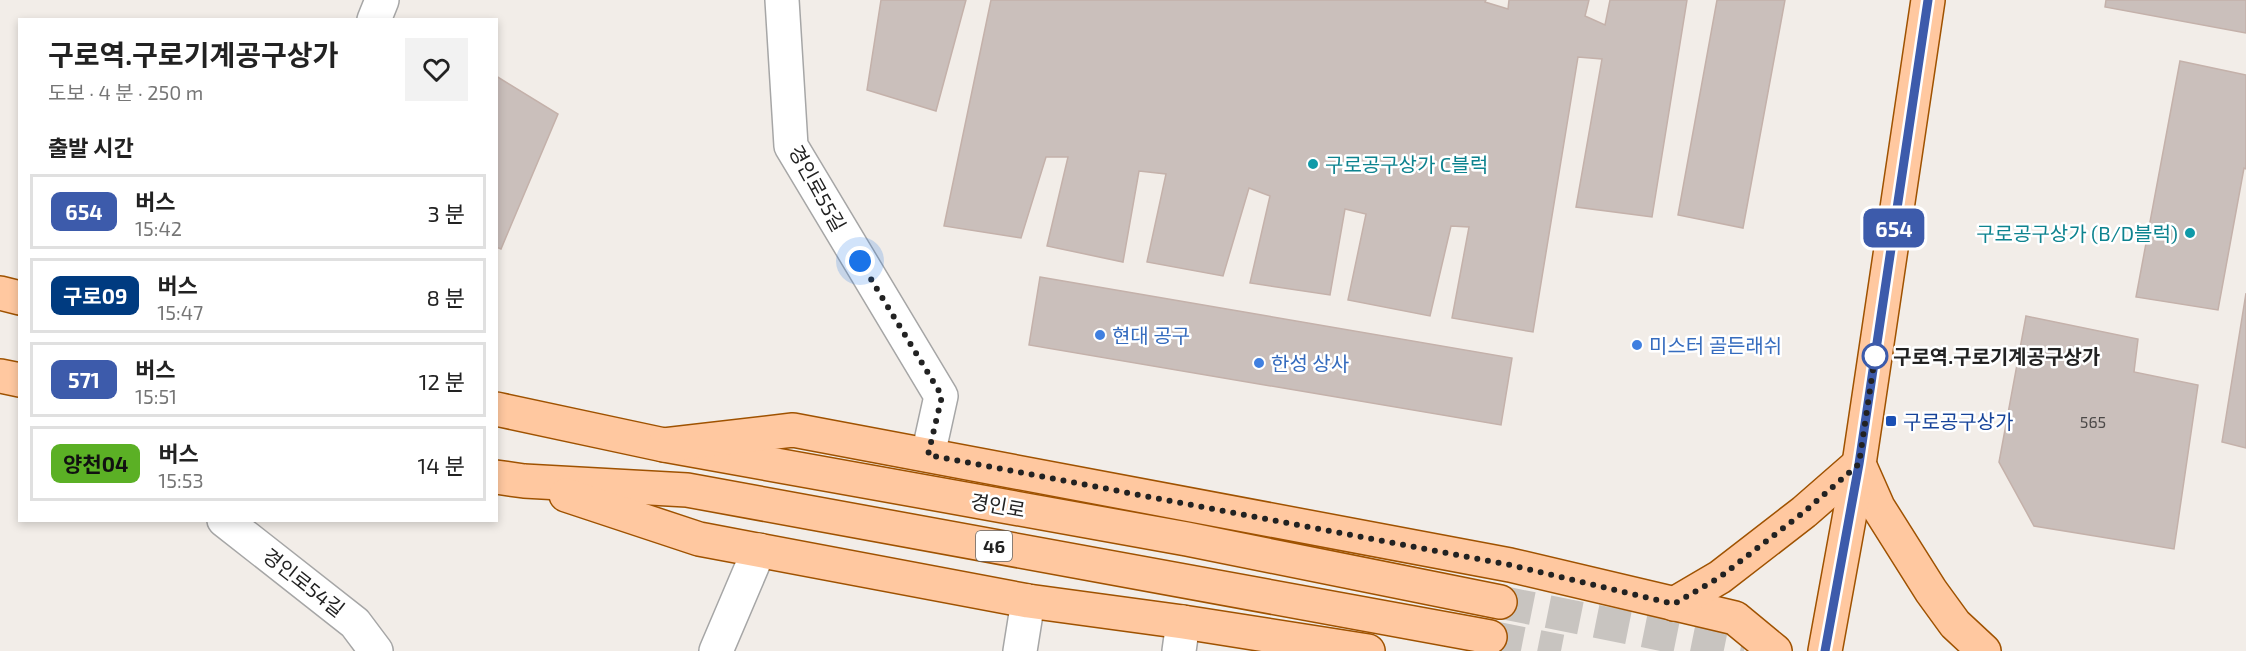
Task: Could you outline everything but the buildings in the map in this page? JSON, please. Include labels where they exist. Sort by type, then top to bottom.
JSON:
[{"type":"main road","points":[[1825,651],[1859,464],[1928,0]]},
{"type":"main road","points":[[0,293],[18,298]]},
{"type":"main road","points":[[0,376],[18,380]]},
{"type":"main road","name":"경인로","points":[[498,409],[664,445],[1187,539],[1500,602]]},
{"type":"main road","points":[[664,445],[793,430],[928,455],[1510,565],[1735,618],[1775,651]]},
{"type":"main road","points":[[1674,604],[1720,577],[1804,512],[1859,464]]},
{"type":"main road","points":[[1859,464],[1878,507],[1931,591],[1955,624],[1984,651]]},
{"type":"main road","points":[[510,479],[699,539],[1028,601],[1181,636],[1368,651]]},
{"type":"main road","name":"경인로","points":[[510,479],[687,490],[1490,637]]},
{"type":"street","points":[[375,18],[382,0]]},
{"type":"street","name":"경인로55길","points":[[782,0],[791,146],[942,396],[928,455]]},
{"type":"street","name":"경인로54길","points":[[227,522],[355,622],[376,651]]},
{"type":"street","points":[[716,651],[759,550]]},
{"type":"street","points":[[1020,651],[1028,601]]},
{"type":"tunnel","points":[[1500,602],[1744,651]]},
{"type":"tunnel","points":[[1490,637],[1561,651]]},
{"type":"bus line","name":"654","points":[[1825,651],[1859,464],[1928,0]]},
{"type":"place","name":"구로공구상가 C블럭","points":[[1313,164]]},
{"type":"place","name":"구로공구상가 (B/D블럭)","points":[[2190,233]]},
{"type":"place","name":"현대 공구","points":[[1100,335]]},
{"type":"place","name":"미스터 골든래쉬","points":[[1637,345]]},
{"type":"place","name":"구로역.구로기계공구상가","points":[[1875,356]]},
{"type":"place","name":"한성 상사","points":[[1259,363]]},
{"type":"place","name":"구로공구상가","points":[[1891,421]]},
{"type":"route","points":[[860,261],[942,396],[928,455],[1510,565],[1674,604],[1720,577],[1804,512],[1859,464],[1875,356]]}]
